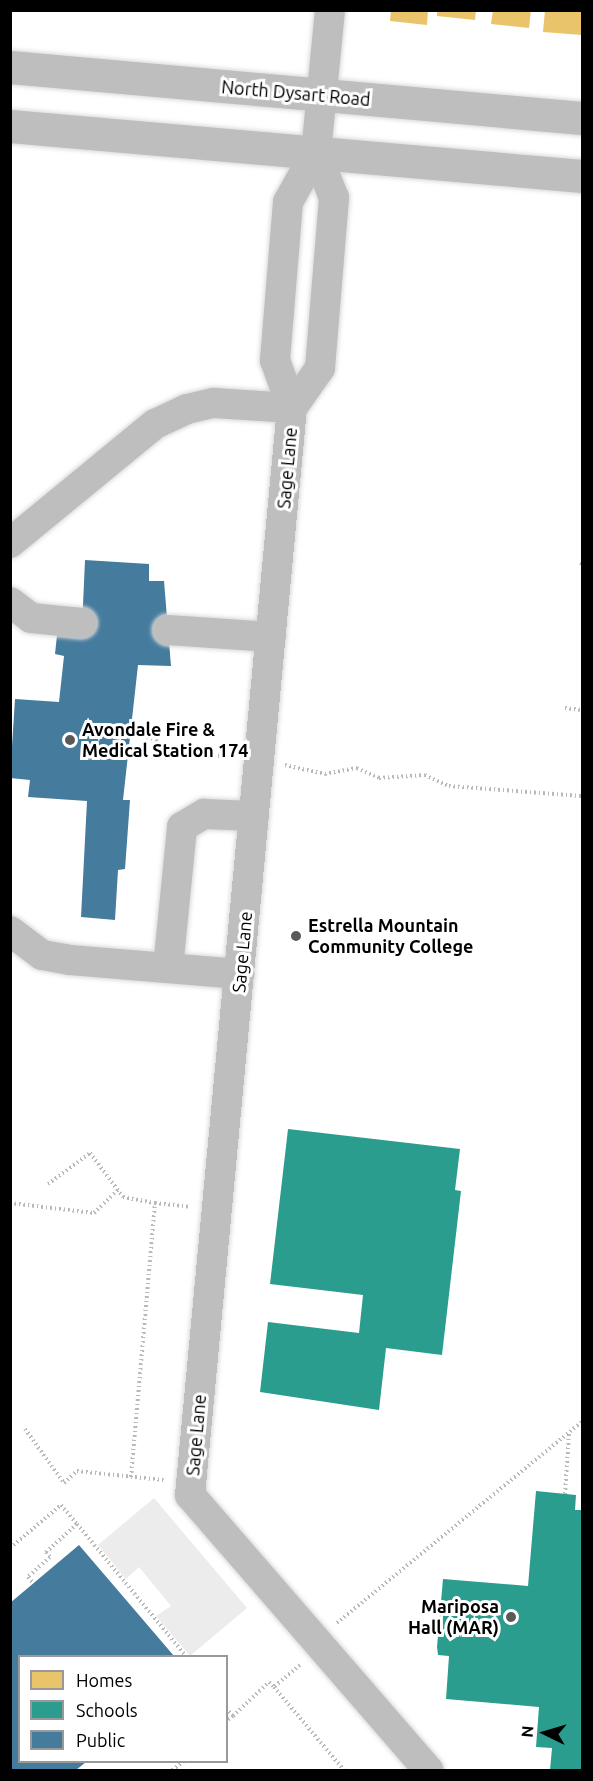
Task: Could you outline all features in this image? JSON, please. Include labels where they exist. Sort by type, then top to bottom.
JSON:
[{"type":"main road","name":"North Dysart Road","points":[[10,67],[582,118]]},
{"type":"main road","points":[[10,126],[582,176]]},
{"type":"street","name":"Sage Lane","points":[[191,1489],[254,816],[247,758],[271,637],[292,408],[275,360],[288,202],[316,152],[330,10]]},
{"type":"street","name":"Sage Lane","points":[[292,408],[320,368],[334,198],[316,152]]},
{"type":"street","points":[[10,543],[155,424],[214,403],[292,408]]},
{"type":"street","points":[[10,602],[31,618],[82,623]]},
{"type":"street","points":[[168,630],[271,637]]},
{"type":"street","points":[[168,968],[182,827],[204,814],[254,816]]},
{"type":"street","points":[[10,932],[42,955],[239,974]]},
{"type":"street","points":[[191,1489],[327,1638],[428,1770]]},
{"type":"path","points":[[565,708],[582,710]]},
{"type":"path","points":[[247,758],[325,774],[357,768],[378,778],[425,775],[449,786],[582,796]]},
{"type":"path","points":[[48,1184],[90,1153],[123,1197],[154,1203],[217,1209]]},
{"type":"path","points":[[10,1203],[94,1213],[118,1190]]},
{"type":"path","points":[[131,1477],[154,1203]]},
{"type":"path","points":[[274,1687],[327,1638],[582,1422]]},
{"type":"path","points":[[25,1429],[64,1483],[77,1471],[131,1477],[191,1489]]},
{"type":"path","points":[[565,1494],[570,1433]]},
{"type":"path","points":[[10,1548],[61,1505],[185,1655]]},
{"type":"path","points":[[33,1583],[28,1576],[50,1557],[45,1552],[77,1524]]},
{"type":"path","points":[[228,1719],[269,1682],[344,1770]]},
{"type":"path","points":[[228,1711],[232,1716]]},
{"type":"shaded area","points":[[154,1498],[247,1608],[189,1655],[156,1616],[171,1606],[139,1567],[126,1579],[98,1545]]},
{"type":"building: Homes","points":[[391,10],[428,10],[427,25],[390,21]]},
{"type":"building: Homes","points":[[437,10],[476,10],[475,20],[437,16]]},
{"type":"building: Homes","points":[[493,10],[531,10],[529,28],[491,24]]},
{"type":"building: Homes","points":[[545,10],[582,10],[582,35],[543,32]]},
{"type":"building: Schools","points":[[288,1129],[460,1149],[455,1190],[461,1191],[442,1355],[386,1348],[379,1410],[260,1392],[268,1322],[359,1333],[363,1295],[270,1284]]},
{"type":"building: Schools","name":"Mariposa Hall (MAR)","points":[[536,1491],[576,1495],[575,1510],[582,1510],[582,1770],[550,1770],[552,1748],[536,1747],[539,1707],[446,1699],[449,1656],[438,1655],[443,1579],[528,1586]]},
{"type":"building: Public","name":"Avondale Fire & Medical Station 174","points":[[85,560],[149,564],[149,581],[164,581],[171,666],[138,665],[123,800],[130,800],[125,869],[118,870],[115,920],[81,917],[87,801],[28,797],[30,780],[10,778],[15,699],[59,702],[64,656],[55,654],[58,626],[82,627]]},
{"type":"building: Public","points":[[79,1545],[173,1655],[18,1655],[18,1763],[85,1763],[76,1770],[10,1770],[10,1603]]},
{"type":"place","name":"Avondale Fire & Medical Station 174","points":[[70,740]]},
{"type":"place","name":"Estrella Mountain Community College","points":[[296,936]]},
{"type":"place","name":"Mariposa Hall (MAR)","points":[[511,1617]]}]
